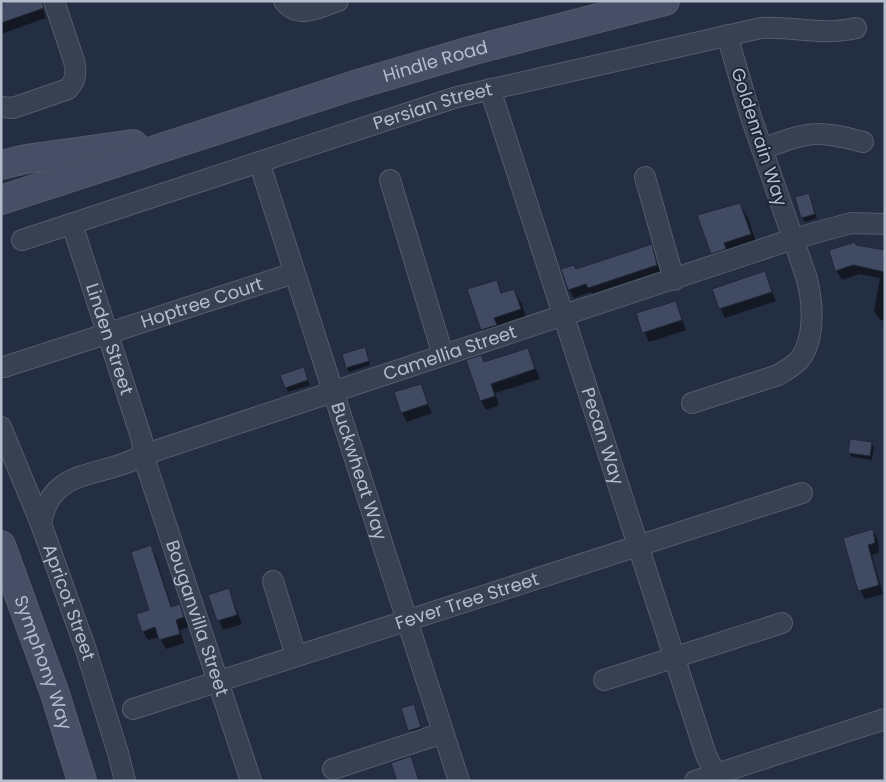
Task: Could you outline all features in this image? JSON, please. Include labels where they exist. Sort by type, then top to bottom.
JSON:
[{"type":"main road","name":"Hindle Road","points":[[1,200],[354,85],[474,50],[658,3],[682,1]]},
{"type":"main road","name":"Hindle Road","points":[[1,165],[26,159],[107,148],[223,128]]},
{"type":"main road","name":"Symphony Way","points":[[1,545],[55,694],[82,781]]},
{"type":"street","points":[[1,107],[13,108],[68,89],[73,84],[76,69],[54,1]]},
{"type":"street","points":[[284,1],[294,10],[306,12],[338,1]]},
{"type":"street","name":"Persian Street","points":[[22,240],[457,97],[761,28],[780,26],[827,32],[856,28]]},
{"type":"street","name":"Goldenrain Way","points":[[692,402],[778,375],[799,361],[808,340],[812,303],[806,276],[762,148],[727,35]]},
{"type":"street","name":"Pecan Way","points":[[490,89],[637,546],[706,755],[717,777]]},
{"type":"street","points":[[762,148],[815,132],[863,142]]},
{"type":"street","name":"Buckwheat Way","points":[[259,162],[459,781]]},
{"type":"street","points":[[645,176],[674,280]]},
{"type":"street","points":[[390,180],[443,355]]},
{"type":"street","name":"Camellia Street","points":[[41,524],[47,502],[61,485],[81,476],[129,463],[143,455],[793,239],[851,223],[885,224]]},
{"type":"street","name":"Linden Street","points":[[72,224],[142,440],[143,455]]},
{"type":"street","name":"Hoptree Court","points":[[4,367],[294,273]]},
{"type":"street","name":"Apricot Street","points":[[1,427],[41,524],[86,650],[118,753],[124,781]]},
{"type":"street","name":"Bouganvilla Street","points":[[143,455],[251,781]]},
{"type":"street","name":"Fever Tree Street","points":[[133,710],[802,493]]},
{"type":"street","points":[[273,581],[296,656]]},
{"type":"street","points":[[604,680],[782,623]]},
{"type":"street","points":[[695,781],[717,777],[885,719]]},
{"type":"street","points":[[333,769],[444,734]]},
{"type":"building","points":[[9,1],[42,1],[44,8],[1,23],[1,4]]},
{"type":"building","points":[[809,193],[815,214],[801,218],[795,197]]},
{"type":"building","points":[[740,203],[751,234],[724,243],[726,249],[711,254],[697,215]]},
{"type":"building","points":[[855,242],[856,245],[885,250],[885,272],[853,265],[835,271],[829,250]]},
{"type":"building","points":[[652,244],[657,265],[588,288],[586,284],[568,290],[561,269],[574,265],[576,269]]},
{"type":"building","points":[[765,271],[772,292],[719,309],[712,289]]},
{"type":"building","points":[[497,280],[501,293],[514,289],[521,309],[494,318],[497,325],[481,330],[467,289]]},
{"type":"building","points":[[676,301],[682,320],[642,333],[636,313]]},
{"type":"building","points":[[365,347],[369,361],[346,368],[342,354]]},
{"type":"building","points":[[528,348],[535,369],[491,384],[495,396],[480,401],[466,360],[481,355],[484,362]]},
{"type":"building","points":[[304,367],[308,380],[285,388],[280,375]]},
{"type":"building","points":[[421,384],[428,404],[401,413],[394,392]]},
{"type":"building","points":[[850,439],[872,442],[870,456],[848,453]]},
{"type":"building","points":[[873,529],[875,543],[868,545],[879,585],[858,591],[843,538]]},
{"type":"building","points":[[151,545],[171,607],[180,604],[184,617],[176,620],[180,634],[159,640],[155,627],[142,632],[136,614],[149,610],[131,552]]},
{"type":"building","points":[[229,588],[237,615],[217,621],[208,595]]},
{"type":"building","points":[[414,704],[421,727],[408,731],[401,708]]},
{"type":"building","points":[[411,756],[419,781],[397,781],[391,763]]}]
